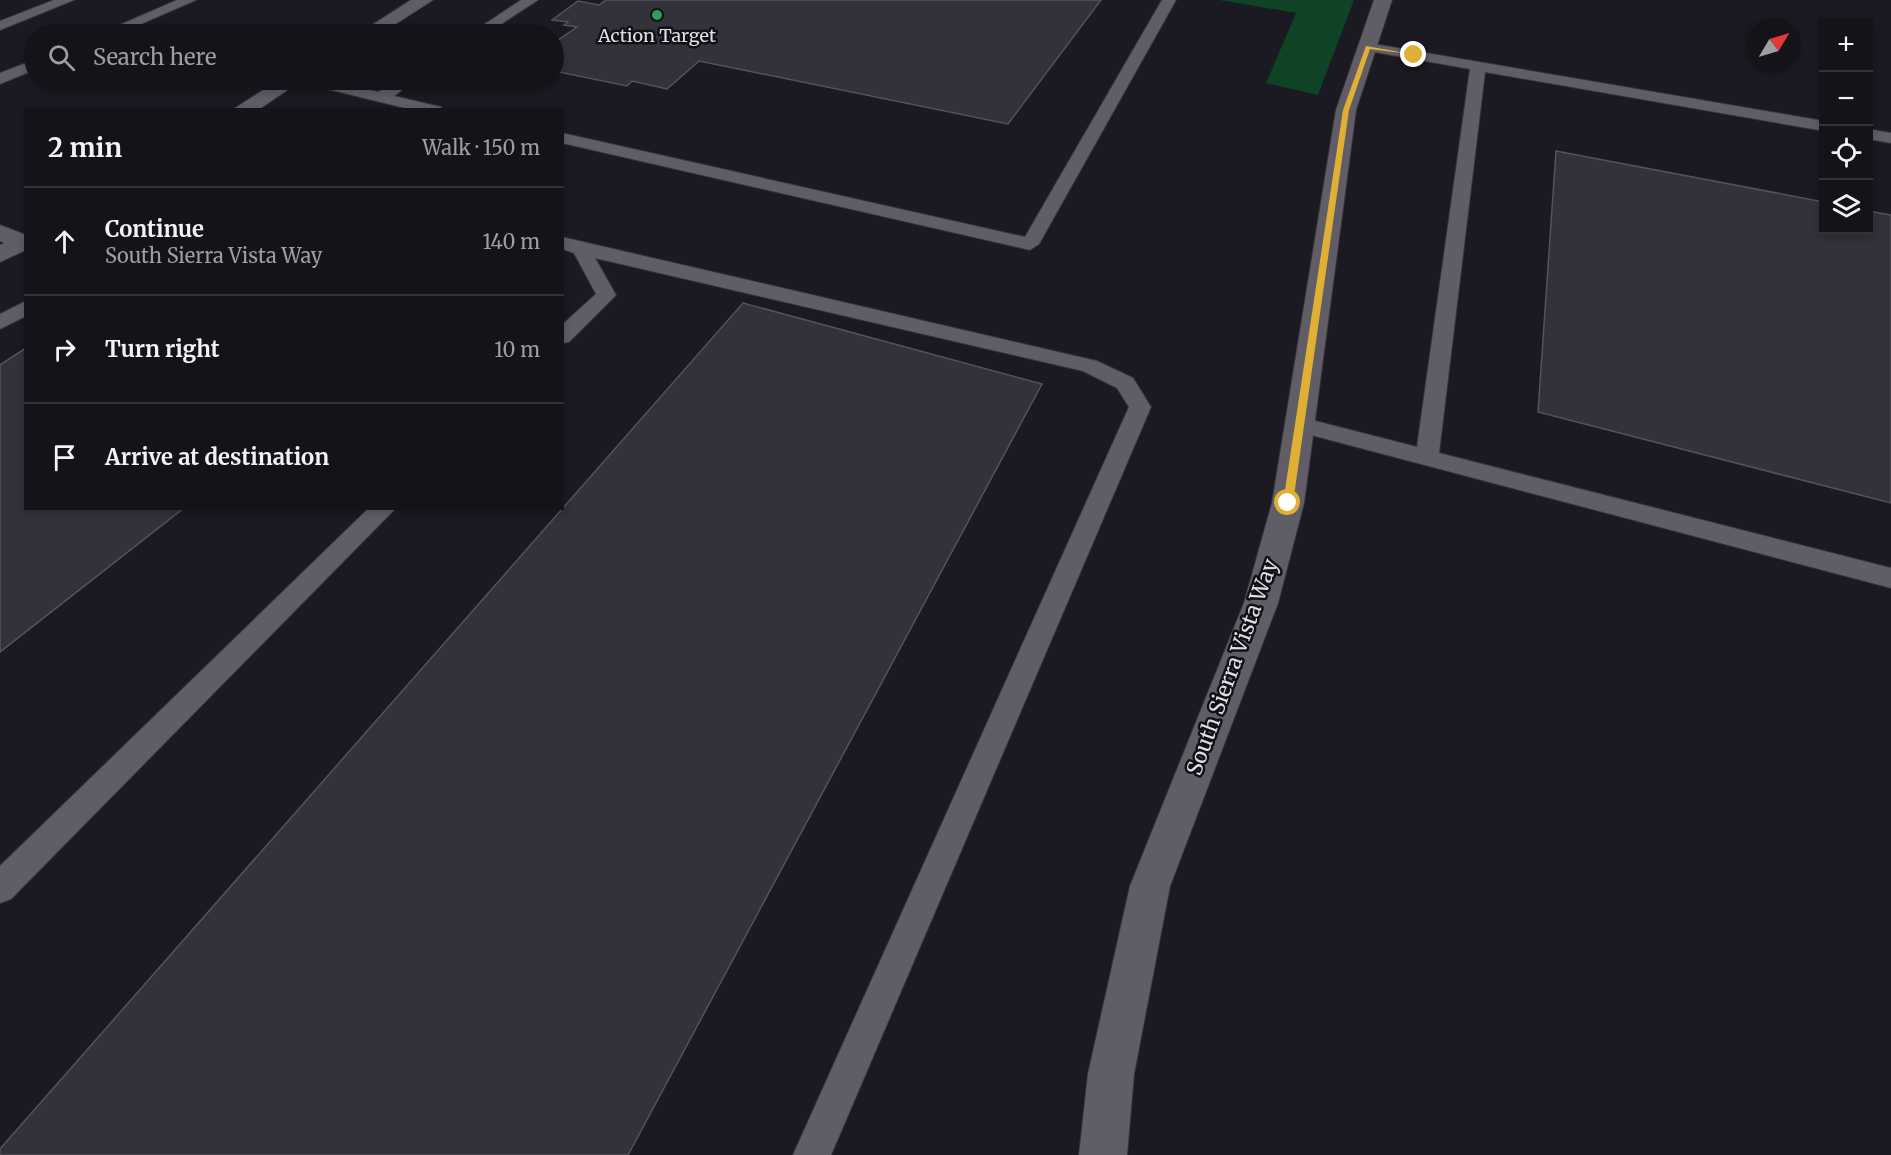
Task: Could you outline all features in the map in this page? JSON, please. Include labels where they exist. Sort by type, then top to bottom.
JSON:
[{"type":"street","points":[[384,24],[424,0]]},
{"type":"street","name":"South Sierra Vista Way","points":[[1103,1155],[1111,1074],[1150,886],[1261,603],[1288,503],[1346,110],[1383,0]]},
{"type":"street","points":[[246,108],[276,90]]},
{"type":"street","points":[[0,255],[16,238]]},
{"type":"lane","points":[[0,26],[67,0]]},
{"type":"lane","points":[[130,24],[189,0]]},
{"type":"lane","points":[[493,24],[531,0]]},
{"type":"lane","points":[[564,138],[1030,244],[1169,0]]},
{"type":"lane","points":[[1368,47],[1819,125]]},
{"type":"lane","points":[[1426,458],[1478,66]]},
{"type":"lane","points":[[0,79],[24,69]]},
{"type":"lane","points":[[351,90],[427,108]]},
{"type":"lane","points":[[381,97],[392,90]]},
{"type":"lane","points":[[1873,135],[1891,138]]},
{"type":"lane","points":[[564,335],[606,295],[572,246]]},
{"type":"lane","points":[[572,246],[1089,366],[1125,383],[1140,406],[812,1155]]},
{"type":"lane","points":[[0,323],[24,308]]},
{"type":"lane","points":[[1300,424],[1891,578]]},
{"type":"lane","points":[[0,888],[382,510]]},
{"type":"green space","points":[[1219,0],[1354,0],[1318,95],[1266,83],[1296,13]]},
{"type":"building","name":"Action Target","points":[[606,0],[1101,0],[1008,124],[699,61],[667,89],[632,81],[627,86],[564,73],[564,36],[577,27],[564,25],[568,22],[552,20],[578,1],[599,5]]},
{"type":"building","points":[[1556,151],[1819,201],[1819,234],[1873,234],[1873,212],[1891,215],[1891,503],[1538,412]]},
{"type":"building","points":[[743,303],[1042,384],[628,1155],[0,1155],[0,1149],[561,510],[564,510],[564,507]]},
{"type":"building","points":[[24,349],[24,510],[181,510],[0,652],[0,365]]},
{"type":"place","name":"Action Target","points":[[657,15]]},
{"type":"route","points":[[1288,503],[1346,110],[1368,47],[1414,55]]}]
